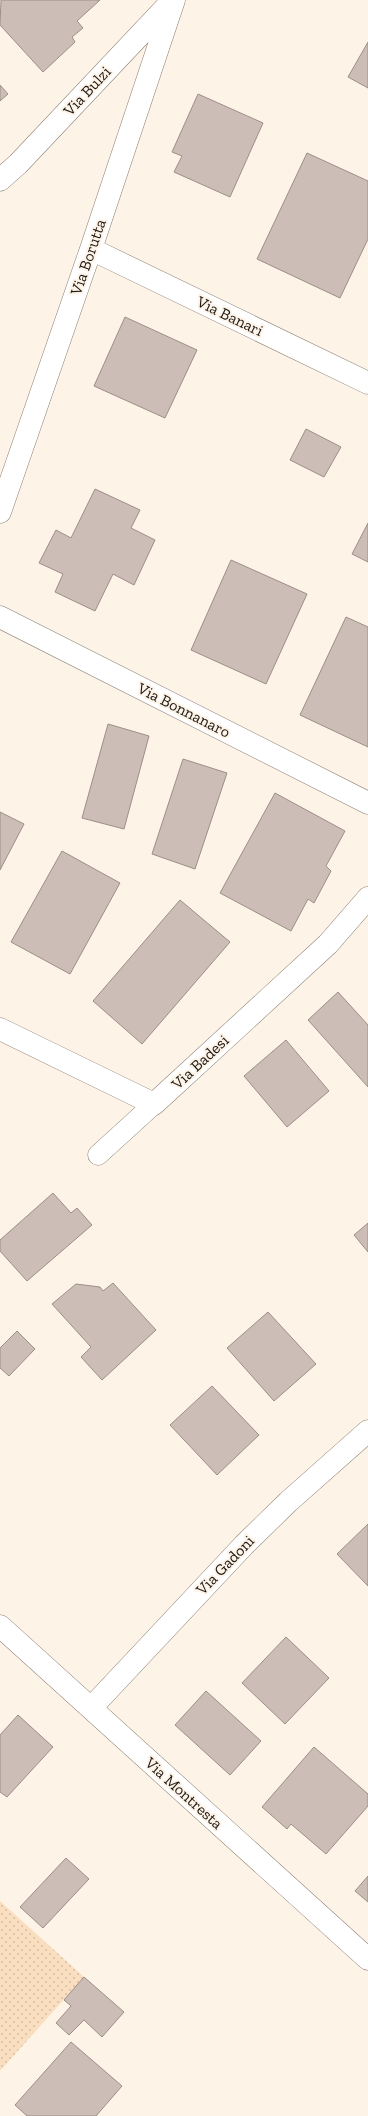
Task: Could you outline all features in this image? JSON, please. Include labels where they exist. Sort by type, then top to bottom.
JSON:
[{"type":"street","name":"Via Bulzi","points":[[0,180],[18,164],[173,0]]},
{"type":"street","name":"Via Borutta","points":[[0,512],[91,249],[173,0]]},
{"type":"street","name":"Via Banari","points":[[91,249],[368,383]]},
{"type":"street","name":"Via Bonnanaro","points":[[0,617],[368,804]]},
{"type":"street","name":"Via Badesi","points":[[154,1104],[328,944],[368,898]]},
{"type":"street","points":[[0,1029],[154,1104]]},
{"type":"street","name":"Via Gadoni","points":[[91,1708],[239,1550],[288,1502],[368,1431]]},
{"type":"street","name":"Via Montresta","points":[[0,1626],[368,1959]]},
{"type":"lane","points":[[98,1155],[154,1104]]},
{"type":"shaded area","points":[[0,1901],[84,1977],[0,2071]]},
{"type":"building","points":[[1,0],[100,0],[77,21],[83,28],[72,37],[75,42],[43,72],[0,25]]},
{"type":"building","points":[[368,42],[368,88],[348,77]]},
{"type":"building","points":[[0,85],[8,94],[0,101]]},
{"type":"building","points":[[198,94],[263,123],[230,197],[174,172],[182,156],[172,152]]},
{"type":"building","points":[[307,153],[368,181],[368,239],[340,298],[257,259]]},
{"type":"building","points":[[125,317],[197,350],[165,418],[94,386]]},
{"type":"building","points":[[306,429],[341,447],[324,477],[290,460]]},
{"type":"building","points":[[95,489],[140,510],[131,528],[155,540],[134,585],[113,574],[95,611],[55,592],[63,574],[39,563],[56,530],[71,538]]},
{"type":"building","points":[[368,523],[368,562],[352,554]]},
{"type":"building","points":[[231,560],[307,594],[266,684],[191,650]]},
{"type":"building","points":[[346,617],[368,627],[368,747],[300,715]]},
{"type":"building","points":[[108,724],[149,736],[124,829],[82,818]]},
{"type":"building","points":[[183,759],[227,773],[195,869],[152,854]]},
{"type":"building","points":[[275,793],[345,831],[326,866],[331,871],[314,903],[308,899],[291,931],[220,893]]},
{"type":"building","points":[[0,812],[24,824],[0,870]]},
{"type":"building","points":[[62,851],[120,883],[70,974],[11,942]]},
{"type":"building","points":[[180,900],[230,942],[142,1044],[93,1001]]},
{"type":"building","points":[[338,992],[368,1025],[368,1087],[308,1020]]},
{"type":"building","points":[[286,1040],[329,1091],[287,1127],[244,1076]]},
{"type":"building","points":[[53,1193],[71,1213],[77,1208],[92,1225],[27,1281],[0,1251],[0,1240]]},
{"type":"building","points":[[368,1223],[368,1252],[354,1235]]},
{"type":"building","points":[[113,1283],[156,1330],[102,1380],[81,1357],[91,1347],[52,1304],[76,1284],[100,1287],[103,1291]]},
{"type":"building","points":[[268,1312],[316,1364],[274,1401],[227,1348]]},
{"type":"building","points":[[17,1331],[35,1349],[9,1376],[0,1368],[0,1348]]},
{"type":"building","points":[[212,1386],[259,1435],[217,1475],[170,1425]]},
{"type":"building","points":[[368,1524],[368,1586],[337,1554]]},
{"type":"building","points":[[286,1637],[329,1678],[285,1724],[242,1683]]},
{"type":"building","points":[[206,1691],[261,1741],[230,1775],[175,1725]]},
{"type":"building","points":[[18,1715],[53,1747],[7,1797],[0,1792],[0,1735]]},
{"type":"building","points":[[314,1747],[368,1794],[368,1806],[326,1854],[291,1824],[287,1829],[262,1807]]},
{"type":"building","points":[[66,1858],[89,1879],[43,1928],[20,1907]]},
{"type":"building","points":[[368,1876],[368,1902],[355,1891]]},
{"type":"building","points":[[84,1977],[124,2012],[102,2037],[84,2020],[69,2035],[56,2023],[71,2006],[64,2000]]},
{"type":"building","points":[[71,2042],[122,2086],[96,2116],[27,2116],[15,2105]]}]
